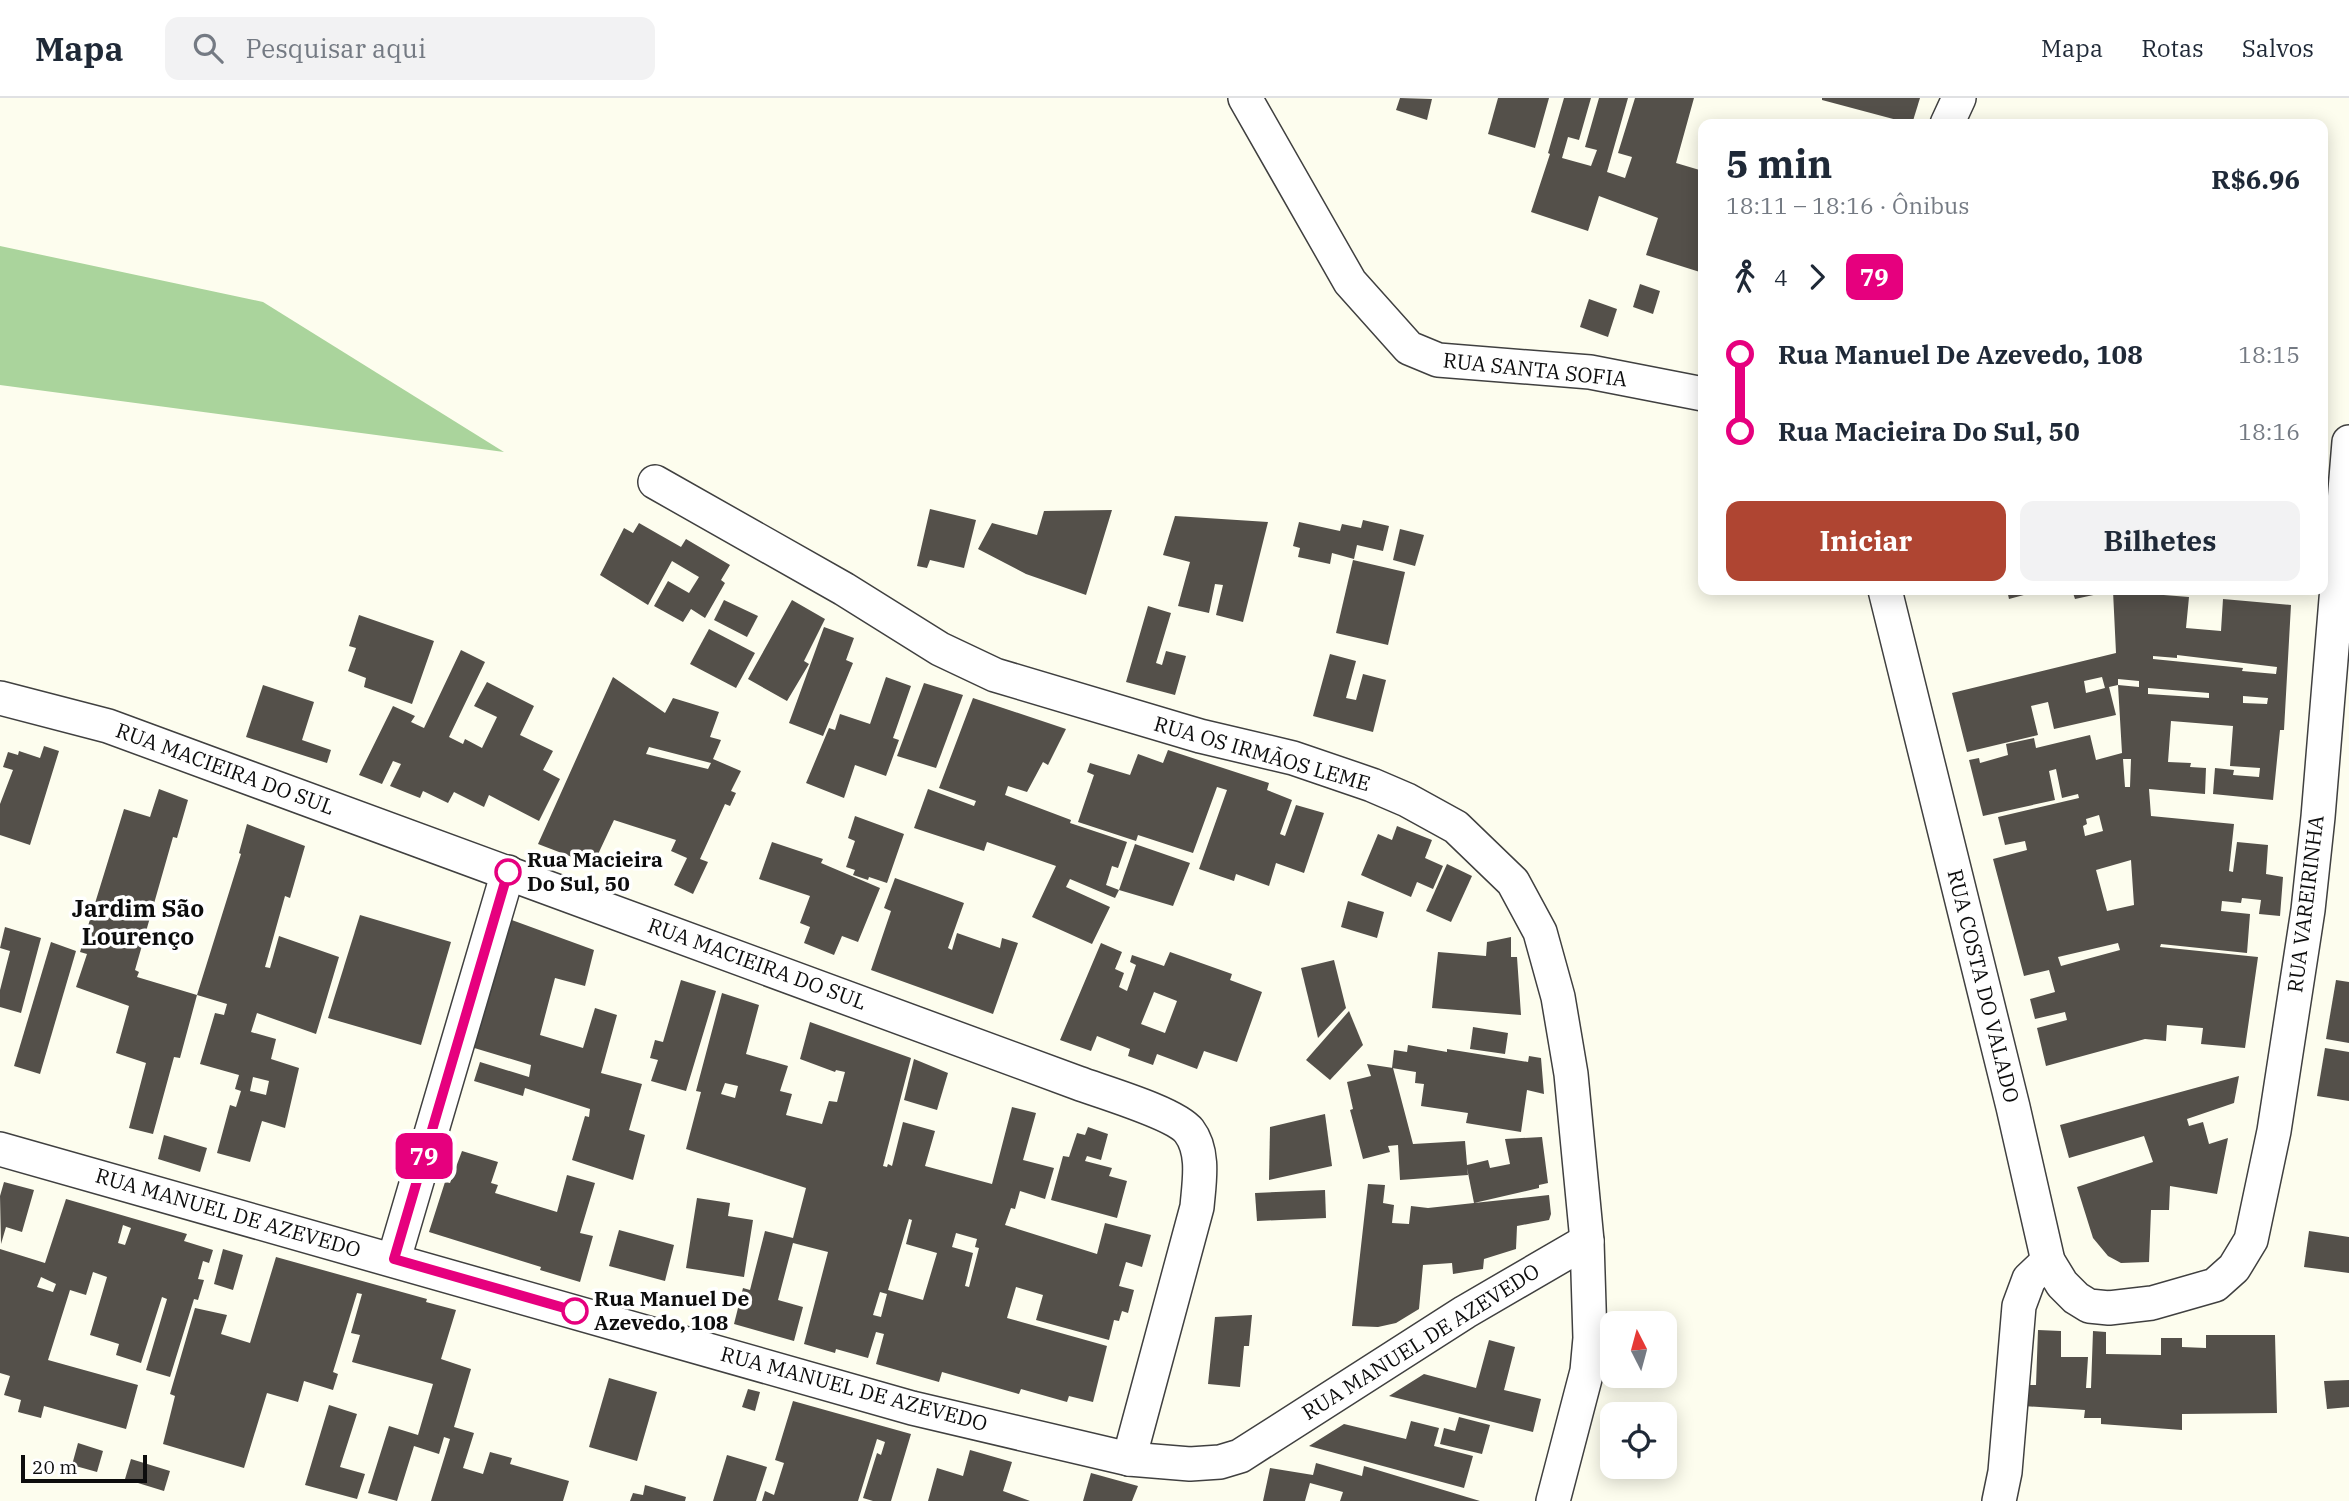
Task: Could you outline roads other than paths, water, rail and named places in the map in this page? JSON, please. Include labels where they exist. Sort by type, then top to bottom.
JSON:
[{"type":"street","name":"RUA SANTA SOFIA","points":[[1245,98],[1350,282],[1409,348],[1438,360],[1590,372],[1698,393]]},
{"type":"street","points":[[1949,119],[1959,98]]},
{"type":"street","name":"RUA VAREIRINHA","points":[[2152,1303],[2215,1285],[2234,1268],[2250,1240],[2274,1131],[2308,910],[2331,674],[2349,442]]},
{"type":"street","name":"RUA OS IRMÃOS LEME","points":[[655,482],[844,589],[940,649],[995,675],[1200,736],[1293,758],[1408,800],[1456,827],[1513,882],[1541,932],[1558,997],[1571,1074],[1587,1241],[1590,1338],[1587,1371],[1553,1501]]},
{"type":"street","name":"RUA COSTA DO VALADO","points":[[1886,595],[2013,1107],[2048,1261],[2062,1283],[2076,1298],[2089,1306],[2109,1308],[2152,1303]]},
{"type":"street","name":"RUA MACIEIRA DO SUL","points":[[0,698],[108,726],[1165,1116],[1188,1130],[1197,1150],[1200,1172],[1197,1206],[1129,1459]]},
{"type":"street","points":[[394,1259],[508,872]]},
{"type":"street","name":"RUA MANUEL DE AZEVEDO","points":[[0,1149],[912,1408],[1129,1459],[1190,1464],[1220,1462],[1240,1456],[1465,1312],[1587,1241]]},
{"type":"street","points":[[1999,1501],[2005,1472],[2019,1306],[2029,1279],[2048,1261]]},
{"type":"place","name":"Rua Macieira Do Sul, 50","points":[[508,872]]},
{"type":"place","name":"Rua Manuel De Azevedo, 108","points":[[575,1311]]},
{"type":"district","name":"Jardim São Lourenço","points":[[138,923]]}]
